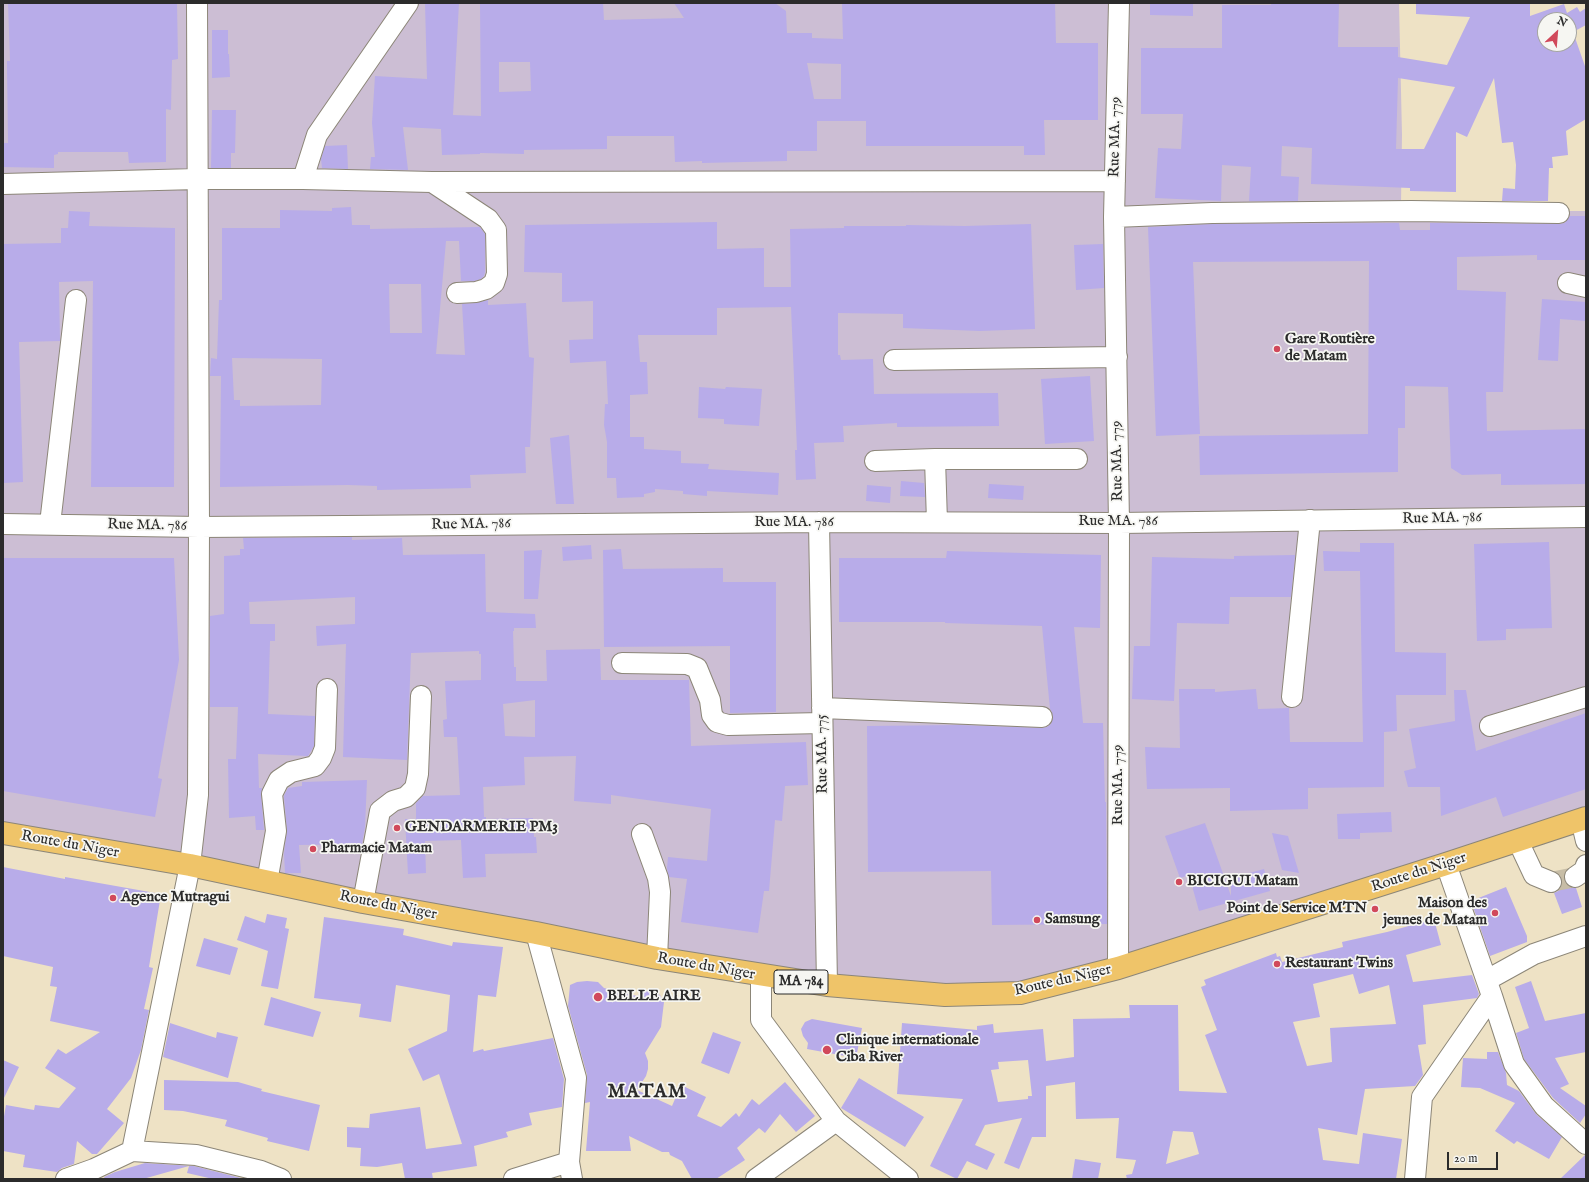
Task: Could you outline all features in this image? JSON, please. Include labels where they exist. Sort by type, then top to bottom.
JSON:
[{"type":"main road","name":"Route du Niger","points":[[3,833],[190,865],[364,902],[656,958],[827,986],[945,996],[1020,993],[1118,968],[1584,819]]},
{"type":"street","points":[[132,1151],[190,865],[198,795],[199,527],[197,3]]},
{"type":"street","points":[[303,179],[317,135],[408,3]]},
{"type":"street","name":"Rue MA. 779","points":[[1118,968],[1119,523],[1114,217],[1119,3]]},
{"type":"street","points":[[3,184],[303,179],[432,182],[1115,181]]},
{"type":"street","points":[[432,182],[488,219],[496,230],[498,274],[494,283],[486,289],[476,292],[457,294]]},
{"type":"street","points":[[1114,217],[1411,211],[1559,213]]},
{"type":"street","points":[[50,524],[76,300]]},
{"type":"street","points":[[894,360],[1117,358]]},
{"type":"street","points":[[935,459],[936,522]]},
{"type":"street","points":[[875,461],[935,459],[1077,459]]},
{"type":"street","name":"Rue MA. 786","points":[[3,524],[199,527],[819,522],[1119,523],[1586,517]]},
{"type":"street","points":[[1292,697],[1310,520]]},
{"type":"street","name":"Rue MA. 775","points":[[819,522],[827,986]]},
{"type":"street","points":[[622,662],[687,664],[697,668],[710,700],[712,716],[717,722],[728,725],[822,716],[1042,717]]},
{"type":"street","points":[[266,882],[276,831],[272,794],[279,780],[291,772],[315,766],[321,758],[325,748],[326,689]]},
{"type":"street","points":[[364,902],[380,810],[393,801],[406,797],[415,788],[418,774],[421,696]]},
{"type":"street","points":[[1490,726],[1586,697]]},
{"type":"street","points":[[1584,819],[1586,841]]},
{"type":"street","points":[[642,834],[658,878],[660,892],[656,958]]},
{"type":"street","points":[[1518,841],[1534,875],[1551,882]]},
{"type":"street","points":[[1446,864],[1514,1064],[1544,1106],[1586,1144]]},
{"type":"street","points":[[514,1179],[570,1170],[576,1078],[536,934]]},
{"type":"street","points":[[1414,1179],[1422,1097],[1489,988],[1534,954],[1586,936]]},
{"type":"street","points":[[761,976],[761,1020],[836,1121],[908,1179]]},
{"type":"street","points":[[756,1179],[836,1121]]},
{"type":"street","points":[[66,1179],[94,1169],[132,1151],[196,1155],[261,1171],[281,1179]]},
{"type":"shaded area","points":[[3,3],[1399,3],[1402,135],[1401,204],[1586,211],[1586,819],[1020,993],[827,985],[3,833]]},
{"type":"building","points":[[8,3],[177,3],[178,59],[172,60],[171,110],[166,109],[166,162],[129,163],[128,152],[58,152],[58,154],[54,155],[54,168],[3,167],[3,143],[8,143],[7,61],[10,61]]},
{"type":"building","points":[[425,3],[459,3],[453,115],[481,116],[480,3],[603,3],[604,20],[684,18],[674,3],[775,3],[786,11],[787,33],[812,33],[812,38],[843,39],[842,3],[1055,3],[1056,43],[1098,43],[1098,120],[1044,120],[1045,155],[1024,155],[1024,146],[866,146],[866,121],[817,121],[817,151],[787,151],[787,161],[702,163],[702,161],[675,162],[674,136],[607,136],[607,149],[524,150],[524,154],[480,153],[442,155],[441,129],[403,127],[408,170],[370,169],[371,157],[375,157],[372,123],[375,76],[427,79]],"holes":[[[499,62],[530,62],[531,91],[499,92]],[[807,63],[841,64],[841,99],[814,99]]]},
{"type":"building","points":[[1150,3],[1193,3],[1193,16],[1150,15]]},
{"type":"building","points":[[1339,3],[1338,47],[1398,47],[1398,57],[1447,65],[1470,17],[1416,14],[1416,3],[1530,3],[1530,16],[1537,14],[1537,52],[1577,52],[1577,43],[1586,69],[1586,119],[1566,131],[1568,155],[1552,157],[1553,168],[1549,168],[1548,201],[1502,201],[1503,188],[1515,189],[1516,165],[1513,142],[1502,143],[1494,78],[1467,137],[1456,132],[1456,192],[1410,191],[1410,188],[1311,184],[1312,148],[1282,146],[1281,176],[1299,177],[1298,201],[1249,201],[1251,167],[1222,165],[1221,201],[1155,198],[1158,148],[1181,149],[1183,114],[1141,114],[1141,48],[1222,48],[1222,5]],"holes":[[[1398,78],[1455,87],[1424,149],[1396,149]]]},
{"type":"building","points":[[1564,4],[1567,12],[1541,12]]},
{"type":"building","points":[[1577,7],[1580,12],[1586,8],[1586,25],[1577,30],[1577,12],[1569,12]]},
{"type":"building","points":[[212,30],[228,30],[230,77],[212,78]]},
{"type":"building","points":[[212,110],[236,110],[235,153],[231,153],[231,168],[211,168]]},
{"type":"building","points":[[347,145],[348,169],[322,168],[321,159],[325,146]]},
{"type":"building","points":[[351,207],[352,225],[370,225],[370,229],[480,227],[485,234],[485,272],[481,279],[474,281],[461,281],[459,241],[446,241],[436,354],[465,355],[462,304],[477,303],[488,300],[488,305],[526,303],[529,357],[534,358],[530,447],[525,447],[526,473],[470,475],[471,488],[377,490],[377,486],[348,485],[220,487],[221,376],[210,376],[211,358],[217,359],[219,300],[222,300],[222,228],[280,228],[280,210],[332,211],[332,208]],"holes":[[[389,284],[421,284],[422,333],[390,333]],[[232,358],[322,359],[321,405],[240,406],[240,400],[234,400]]]},
{"type":"building","points":[[69,211],[90,212],[89,226],[175,228],[174,487],[91,487],[93,281],[59,282],[60,341],[19,342],[23,482],[3,483],[3,244],[61,243],[61,228],[68,228]]},
{"type":"building","points":[[1570,216],[1586,216],[1586,260],[1537,260],[1537,255],[1457,257],[1457,290],[1506,292],[1503,392],[1486,392],[1487,431],[1586,429],[1586,484],[1501,485],[1501,474],[1462,475],[1451,468],[1448,387],[1405,386],[1405,428],[1398,428],[1398,472],[1200,475],[1199,436],[1368,434],[1369,261],[1193,262],[1200,434],[1156,436],[1148,227],[1212,224],[1399,223],[1400,230],[1430,230],[1430,223],[1559,224],[1565,223]]},
{"type":"building","points":[[717,222],[717,249],[764,248],[764,287],[791,287],[790,229],[844,228],[844,226],[965,226],[1031,224],[1035,329],[980,331],[903,328],[903,314],[838,313],[838,355],[840,355],[841,360],[873,359],[874,394],[998,393],[999,426],[897,427],[897,423],[843,426],[844,442],[814,443],[816,479],[796,480],[795,450],[797,450],[791,307],[717,308],[717,335],[638,335],[640,362],[647,362],[648,394],[630,395],[630,437],[644,437],[644,449],[681,451],[681,463],[709,464],[708,469],[779,473],[778,495],[707,491],[707,496],[683,494],[683,491],[655,489],[655,492],[644,494],[644,497],[617,498],[616,478],[607,478],[607,442],[604,425],[605,404],[608,404],[606,361],[570,363],[569,340],[593,339],[593,301],[562,302],[562,273],[524,272],[525,225]]},
{"type":"building","points":[[1103,244],[1104,288],[1076,290],[1074,245]]},
{"type":"building","points":[[1542,299],[1586,302],[1586,321],[1560,319],[1558,361],[1538,360]]},
{"type":"building","points":[[1090,376],[1094,441],[1045,444],[1041,379]]},
{"type":"building","points":[[699,387],[762,389],[759,426],[724,424],[724,419],[698,418]]},
{"type":"building","points":[[569,435],[574,504],[556,504],[550,438]]},
{"type":"building","points":[[901,481],[924,483],[925,497],[900,496]]},
{"type":"building","points":[[989,484],[1024,486],[1023,500],[988,498]]},
{"type":"building","points":[[867,485],[891,487],[890,503],[866,501]]},
{"type":"building","points":[[352,537],[352,540],[402,538],[403,555],[485,554],[486,612],[535,614],[536,628],[514,628],[513,631],[516,681],[547,681],[546,650],[600,649],[601,680],[689,680],[691,746],[806,742],[808,785],[785,786],[782,821],[775,820],[769,891],[764,891],[758,933],[681,922],[687,879],[669,877],[667,868],[668,857],[707,861],[711,809],[611,795],[611,804],[574,801],[576,756],[524,757],[525,785],[483,787],[484,817],[486,817],[486,819],[533,818],[537,853],[485,854],[486,877],[463,878],[461,840],[425,841],[426,873],[408,874],[405,819],[416,819],[416,803],[423,796],[460,795],[457,737],[444,737],[443,720],[447,719],[445,681],[481,680],[481,654],[479,654],[479,651],[411,653],[407,760],[343,757],[346,644],[317,646],[316,626],[355,624],[355,597],[249,602],[250,624],[275,624],[275,641],[270,641],[268,714],[315,716],[314,746],[308,756],[258,754],[259,788],[262,788],[261,795],[264,830],[256,830],[255,816],[229,818],[228,759],[236,759],[238,707],[210,707],[210,616],[224,614],[224,556],[240,555],[240,549],[244,549],[243,538]],"holes":[[[535,700],[535,737],[505,736],[503,704]]]},
{"type":"building","points":[[1549,542],[1552,628],[1506,629],[1506,640],[1477,641],[1474,544]]},
{"type":"building","points":[[1360,543],[1394,543],[1395,652],[1446,653],[1446,695],[1396,695],[1397,731],[1384,732],[1384,787],[1308,788],[1308,809],[1230,811],[1230,788],[1147,789],[1145,747],[1180,748],[1179,689],[1215,689],[1215,692],[1256,689],[1258,709],[1289,708],[1290,742],[1363,742],[1360,571],[1324,571],[1323,551],[1360,552]]},
{"type":"building","points":[[591,545],[592,559],[563,561],[562,547]]},
{"type":"building","points":[[621,549],[623,569],[723,568],[723,582],[776,582],[776,712],[730,713],[730,646],[604,647],[603,550]]},
{"type":"building","points":[[542,550],[538,599],[524,599],[524,551]]},
{"type":"building","points":[[947,551],[1101,555],[1100,628],[1074,627],[1083,723],[1103,723],[1106,802],[1107,924],[992,925],[991,871],[868,872],[867,726],[959,725],[1042,728],[1051,724],[1053,718],[1050,709],[1042,626],[945,622],[839,622],[839,558],[946,558]]},
{"type":"building","points":[[1295,555],[1291,597],[1230,597],[1229,624],[1177,623],[1174,701],[1132,699],[1134,646],[1150,646],[1152,557],[1234,559],[1234,556]]},
{"type":"building","points":[[3,558],[174,558],[179,660],[158,778],[162,779],[155,817],[3,791]]},
{"type":"building","points":[[1454,690],[1466,690],[1476,751],[1586,713],[1586,789],[1503,817],[1496,797],[1441,816],[1440,787],[1408,787],[1404,771],[1416,768],[1409,729],[1455,721]]},
{"type":"building","points":[[367,780],[365,827],[362,844],[299,845],[301,873],[285,873],[284,854],[287,830],[284,796],[288,788],[302,786],[302,782]]},
{"type":"building","points":[[1391,812],[1392,832],[1360,833],[1360,839],[1338,839],[1337,814]]},
{"type":"building","points":[[1205,823],[1231,896],[1231,878],[1264,869],[1270,891],[1199,911],[1189,875],[1180,878],[1165,836]]},
{"type":"building","points":[[1272,833],[1288,836],[1299,873],[1282,870]]},
{"type":"building","points":[[3,867],[65,879],[65,877],[161,894],[149,967],[153,968],[144,1009],[149,1010],[141,1050],[131,1078],[107,1109],[124,1123],[97,1154],[92,1154],[77,1141],[74,1164],[62,1168],[57,1172],[23,1167],[25,1155],[3,1151],[3,1122],[6,1105],[34,1110],[35,1105],[59,1108],[76,1088],[45,1068],[58,1049],[66,1054],[100,1032],[50,1021],[57,987],[50,986],[53,967],[3,956]]},
{"type":"building","points":[[1565,871],[1565,883],[1570,887],[1576,888],[1582,907],[1562,914],[1554,893],[1562,886],[1562,880],[1558,873]]},
{"type":"building","points":[[1506,887],[1527,936],[1527,942],[1490,956],[1471,901]]},
{"type":"building","points":[[267,914],[287,918],[285,928],[289,929],[278,989],[261,986],[268,951],[237,940],[245,916],[265,923]]},
{"type":"building","points":[[324,917],[404,929],[403,935],[452,946],[453,942],[503,947],[496,997],[478,995],[473,1052],[483,1049],[484,1051],[553,1038],[564,1079],[562,1107],[529,1113],[532,1125],[506,1132],[508,1137],[474,1146],[477,1166],[432,1173],[433,1179],[405,1179],[402,1163],[377,1167],[360,1166],[361,1148],[347,1147],[347,1127],[369,1128],[370,1114],[420,1107],[426,1149],[462,1144],[439,1074],[423,1081],[408,1049],[447,1031],[450,995],[396,985],[391,1022],[359,1017],[361,1004],[314,998]]},
{"type":"building","points":[[1434,919],[1441,945],[1406,955],[1413,982],[1472,975],[1479,994],[1477,998],[1423,1005],[1426,1044],[1418,1045],[1423,1075],[1415,1086],[1365,1089],[1357,1135],[1318,1128],[1323,1160],[1359,1164],[1363,1133],[1402,1139],[1396,1179],[1127,1179],[1126,1175],[1132,1174],[1136,1160],[1116,1158],[1119,1118],[1076,1119],[1075,1082],[1046,1086],[1046,1137],[1032,1137],[1019,1169],[1004,1163],[1022,1118],[985,1125],[975,1145],[995,1154],[987,1170],[967,1161],[957,1179],[930,1166],[963,1099],[897,1094],[902,1023],[977,1030],[977,1026],[993,1024],[994,1033],[1043,1029],[1046,1061],[1074,1057],[1073,1019],[1130,1018],[1129,1005],[1178,1005],[1179,1091],[1227,1093],[1205,1035],[1217,1030],[1201,987],[1206,985],[1204,980],[1276,953],[1277,957],[1280,956],[1282,962],[1343,947],[1342,942],[1387,932]],"holes":[[[1353,974],[1359,994],[1389,985],[1396,1024],[1330,1028],[1332,1062],[1307,1066],[1293,1022],[1320,1017],[1313,984]],[[1028,1060],[1032,1096],[1028,1096],[1028,1099],[998,1102],[991,1070],[999,1069],[998,1062]],[[1173,1131],[1193,1132],[1199,1154],[1166,1164]]]},
{"type":"building","points":[[204,938],[238,948],[230,975],[196,966]]},
{"type":"building","points":[[1531,981],[1545,1021],[1586,1013],[1586,1052],[1555,1058],[1569,1084],[1560,1088],[1586,1106],[1586,1114],[1580,1123],[1553,1098],[1524,1059],[1516,1033],[1529,1028],[1515,987]]},
{"type":"building","points":[[577,982],[598,982],[604,988],[637,996],[642,992],[654,992],[660,995],[664,1002],[661,1027],[645,1053],[648,1061],[646,1076],[637,1090],[672,1106],[681,1085],[706,1097],[697,1116],[721,1127],[736,1113],[739,1117],[752,1099],[759,1105],[785,1082],[815,1116],[796,1132],[780,1114],[765,1133],[759,1128],[737,1148],[745,1160],[716,1179],[692,1179],[682,1161],[670,1155],[669,1152],[662,1152],[629,1136],[631,1151],[586,1151],[590,1102],[585,1103],[587,1075],[568,1006],[570,985]]},
{"type":"building","points":[[271,997],[321,1012],[313,1037],[264,1025]]},
{"type":"building","points":[[812,1019],[862,1028],[856,1058],[807,1049],[808,1043],[803,1036],[801,1029],[805,1022]]},
{"type":"building","points":[[170,1023],[216,1038],[217,1032],[238,1037],[228,1078],[163,1057]]},
{"type":"building","points":[[713,1032],[741,1042],[729,1074],[701,1063]]},
{"type":"building","points":[[1487,1052],[1498,1052],[1506,1073],[1507,1085],[1519,1091],[1536,1114],[1562,1137],[1549,1159],[1517,1141],[1514,1144],[1495,1131],[1515,1103],[1480,1088],[1461,1087],[1463,1058],[1487,1059]]},
{"type":"building","points":[[3,1060],[19,1067],[3,1100]]},
{"type":"building","points":[[859,1078],[924,1117],[905,1147],[841,1108]]},
{"type":"building","points":[[164,1080],[238,1082],[262,1089],[261,1091],[320,1105],[309,1151],[267,1141],[268,1138],[225,1126],[227,1120],[183,1111],[164,1110]]},
{"type":"building","points":[[1585,1155],[1586,1179],[1560,1179]]},
{"type":"building","points":[[1075,1159],[1101,1163],[1098,1179],[1072,1179]]},
{"type":"building","points":[[145,1163],[194,1166],[245,1179],[213,1179],[187,1173],[189,1166],[143,1179],[105,1179],[104,1177]]},
{"type":"tunnel","points":[[1551,882],[1575,877]]},
{"type":"place","name":"Gare Routière de Matam","points":[[1277,349]]},
{"type":"place","name":"GENDARMERIE PM3","points":[[397,828]]},
{"type":"place","name":"Pharmacie Matam","points":[[313,849]]},
{"type":"place","name":"BICIGUI Matam","points":[[1179,882]]},
{"type":"place","name":"Agence Mutragui","points":[[113,898]]},
{"type":"place","name":"Point de Service MTN","points":[[1375,909]]},
{"type":"place","name":"Maison des jeunes de Matam","points":[[1495,913]]},
{"type":"place","name":"Samsung","points":[[1037,920]]},
{"type":"place","name":"Restaurant Twins","points":[[1277,964]]},
{"type":"place","name":"BELLE AIRE","points":[[598,997]]},
{"type":"place","name":"Clinique internationale Ciba River","points":[[827,1050]]},
{"type":"district","name":"MATAM","points":[[647,1093]]}]
